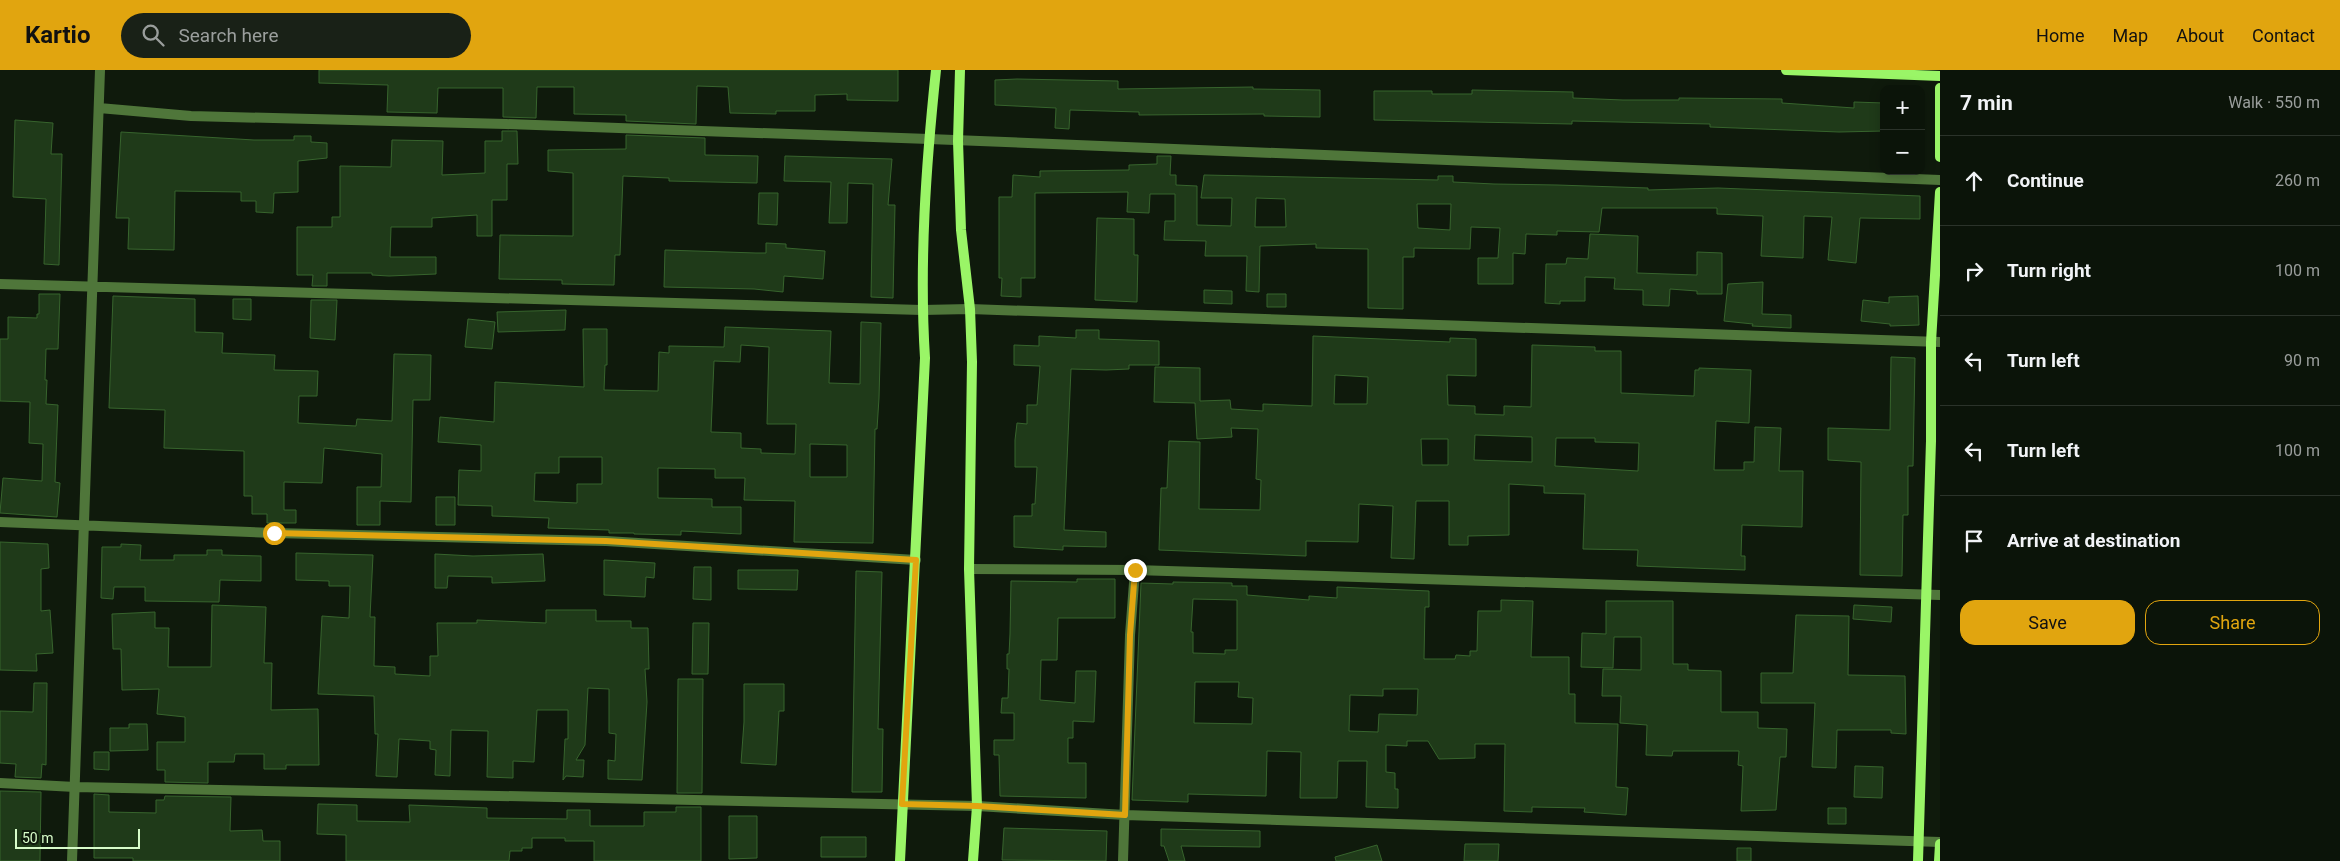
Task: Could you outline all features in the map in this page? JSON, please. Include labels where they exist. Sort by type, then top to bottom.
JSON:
[{"type":"street","points":[[72,861],[94,288],[100,70]]},
{"type":"street","points":[[900,861],[925,358],[922,310],[929,139],[936,70]]},
{"type":"street","points":[[960,70],[958,141],[961,230],[970,309],[972,362],[969,569],[977,806],[973,861]]},
{"type":"street","points":[[1786,70],[1903,72],[1940,76]]},
{"type":"street","points":[[1940,88],[1940,157]]},
{"type":"street","points":[[99,108],[191,116],[506,124],[929,139],[1940,180]]},
{"type":"street","points":[[1918,861],[1924,595],[1940,192]]},
{"type":"street","points":[[0,284],[922,310],[970,309],[1935,342]]},
{"type":"street","points":[[0,522],[274,533],[606,541],[916,560]]},
{"type":"street","points":[[969,569],[1135,570],[1940,595]]},
{"type":"street","points":[[1123,861],[1130,635],[1135,570]]},
{"type":"street","points":[[0,783],[75,787],[977,806],[1125,815],[1918,842],[1940,843],[1940,861]]},
{"type":"building","points":[[319,70],[898,70],[898,101],[847,100],[847,94],[815,95],[815,111],[776,111],[776,114],[730,113],[728,87],[697,86],[696,124],[626,121],[626,115],[574,114],[574,87],[537,87],[536,118],[503,117],[503,88],[438,88],[437,113],[387,112],[388,85],[319,83]]},
{"type":"building","points":[[995,80],[1118,81],[1118,89],[1253,87],[1253,89],[1320,90],[1320,117],[1264,116],[1264,114],[1139,115],[1139,112],[1070,110],[1069,129],[1055,128],[1056,108],[995,105]]},
{"type":"building","points":[[1472,90],[1573,92],[1573,98],[1623,100],[1679,100],[1679,98],[1782,99],[1782,103],[1854,108],[1854,102],[1880,103],[1880,131],[1839,132],[1710,127],[1710,124],[1572,121],[1572,124],[1374,120],[1374,91],[1432,91],[1432,94],[1472,94]]},
{"type":"building","points":[[15,120],[53,123],[51,154],[62,154],[59,265],[44,264],[46,199],[13,197]]},
{"type":"building","points":[[502,131],[517,131],[518,164],[507,164],[507,200],[492,200],[492,236],[477,236],[477,215],[432,218],[432,227],[391,227],[390,257],[436,257],[436,274],[389,276],[372,275],[372,273],[327,273],[327,286],[312,286],[313,275],[297,275],[297,227],[332,227],[332,217],[340,217],[340,166],[391,167],[392,140],[443,141],[442,175],[485,173],[485,141],[502,141]]},
{"type":"building","points":[[121,132],[254,140],[294,140],[294,136],[311,136],[311,142],[327,143],[327,158],[298,161],[298,192],[274,193],[273,213],[256,212],[256,201],[241,201],[241,192],[175,191],[174,250],[128,249],[129,218],[116,218]]},
{"type":"building","points":[[626,135],[705,138],[705,155],[758,156],[757,183],[669,181],[669,178],[623,176],[620,255],[615,255],[614,285],[562,284],[562,280],[499,279],[500,235],[573,236],[573,173],[548,171],[548,150],[626,149]]},
{"type":"building","points":[[785,156],[892,159],[888,205],[895,205],[893,298],[871,297],[873,184],[848,183],[847,223],[829,223],[831,182],[784,181]]},
{"type":"building","points":[[1157,156],[1171,156],[1170,175],[1176,175],[1176,185],[1197,186],[1197,225],[1231,226],[1232,198],[1201,198],[1204,175],[1438,180],[1438,176],[1453,176],[1453,182],[1494,184],[1648,188],[1648,190],[1718,188],[1920,196],[1920,219],[1860,218],[1856,263],[1828,260],[1832,217],[1804,216],[1803,258],[1761,256],[1763,216],[1717,214],[1717,208],[1602,208],[1599,232],[1557,231],[1557,235],[1526,234],[1525,254],[1513,253],[1513,284],[1478,284],[1478,258],[1498,258],[1500,228],[1471,227],[1470,249],[1414,248],[1414,257],[1403,257],[1403,309],[1368,308],[1368,249],[1316,248],[1316,244],[1260,246],[1259,292],[1246,291],[1247,256],[1205,256],[1206,241],[1164,240],[1165,221],[1175,221],[1175,194],[1150,194],[1149,213],[1127,212],[1128,192],[1035,193],[1035,278],[1021,278],[1021,297],[1001,296],[1002,278],[999,278],[999,197],[1012,197],[1013,175],[1040,177],[1040,171],[1129,170],[1129,165],[1157,164]],"holes":[[[1256,198],[1285,199],[1286,227],[1255,227]],[[1417,204],[1451,204],[1450,230],[1418,228]]]},
{"type":"building","points":[[759,193],[778,193],[777,225],[758,224]]},
{"type":"building","points":[[1097,218],[1134,219],[1134,255],[1138,255],[1137,302],[1095,300]]},
{"type":"building","points":[[1590,234],[1638,236],[1637,273],[1697,275],[1697,252],[1722,253],[1722,294],[1697,294],[1697,291],[1670,289],[1669,306],[1643,305],[1643,290],[1614,289],[1615,278],[1585,277],[1585,301],[1560,301],[1560,304],[1545,303],[1546,264],[1566,264],[1567,258],[1588,259]]},
{"type":"building","points":[[766,243],[786,244],[786,248],[825,251],[823,279],[784,276],[783,292],[754,289],[664,287],[665,250],[766,253]]},
{"type":"building","points":[[1763,282],[1762,314],[1791,315],[1791,328],[1752,326],[1753,324],[1724,321],[1728,284]]},
{"type":"building","points":[[1204,290],[1232,291],[1232,304],[1204,303]]},
{"type":"building","points":[[39,294],[60,294],[58,349],[46,349],[45,380],[47,380],[46,404],[58,405],[55,482],[60,483],[57,517],[0,513],[3,478],[42,481],[43,444],[29,443],[30,402],[0,401],[0,339],[8,339],[8,317],[37,318],[37,314],[39,314]]},
{"type":"building","points":[[1267,294],[1286,294],[1286,307],[1267,307]]},
{"type":"building","points":[[113,296],[195,299],[195,332],[223,333],[222,353],[275,355],[274,370],[318,371],[317,396],[299,396],[298,423],[356,426],[357,419],[392,421],[394,354],[431,355],[430,400],[413,400],[411,502],[380,501],[380,525],[357,525],[357,487],[381,487],[382,454],[324,448],[322,483],[284,482],[284,510],[296,510],[296,523],[267,523],[267,514],[252,514],[252,496],[244,496],[244,451],[164,448],[165,410],[109,408]]},
{"type":"building","points":[[1918,296],[1919,325],[1890,326],[1890,324],[1861,321],[1863,300],[1889,303],[1889,297]]},
{"type":"building","points":[[233,299],[251,299],[251,320],[233,319]]},
{"type":"building","points":[[311,300],[337,300],[335,340],[310,338]]},
{"type":"building","points":[[566,310],[565,330],[498,332],[497,312]]},
{"type":"building","points":[[468,319],[495,322],[492,349],[465,347]]},
{"type":"building","points":[[861,322],[881,323],[879,398],[877,429],[875,429],[873,543],[794,542],[795,501],[744,500],[745,478],[715,478],[715,469],[658,468],[658,498],[712,499],[712,507],[741,507],[741,534],[681,531],[681,535],[609,533],[609,530],[548,528],[549,518],[492,516],[492,506],[458,505],[459,470],[481,471],[481,445],[438,442],[440,417],[494,422],[495,382],[584,387],[583,329],[607,329],[607,365],[605,365],[604,390],[658,391],[659,352],[669,353],[669,346],[724,347],[725,327],[831,331],[829,383],[860,384]],"holes":[[[741,345],[769,347],[767,424],[796,424],[795,454],[761,453],[761,449],[741,448],[741,433],[711,432],[714,361],[740,362]],[[810,444],[847,445],[847,477],[810,477]],[[559,457],[602,457],[602,484],[577,484],[577,503],[534,501],[535,473],[559,473]]]},
{"type":"building","points":[[1076,330],[1099,330],[1099,339],[1159,341],[1159,365],[1129,365],[1129,369],[1071,369],[1064,530],[1106,532],[1106,547],[1063,546],[1063,550],[1014,547],[1014,516],[1032,516],[1032,504],[1035,504],[1037,467],[1015,467],[1015,440],[1017,423],[1027,424],[1027,405],[1037,405],[1040,366],[1014,365],[1014,345],[1039,346],[1039,336],[1076,338]]},
{"type":"building","points":[[1313,336],[1450,342],[1450,338],[1476,339],[1476,376],[1447,375],[1448,405],[1475,406],[1475,414],[1504,415],[1504,406],[1531,407],[1532,345],[1595,347],[1595,351],[1621,351],[1621,393],[1694,396],[1695,370],[1699,370],[1699,368],[1751,370],[1749,423],[1716,421],[1714,470],[1744,470],[1744,462],[1754,462],[1755,427],[1781,428],[1779,471],[1803,471],[1802,527],[1742,525],[1741,556],[1745,556],[1745,570],[1637,566],[1638,550],[1583,549],[1585,494],[1544,493],[1544,486],[1509,484],[1509,535],[1468,536],[1468,545],[1449,545],[1449,501],[1416,501],[1414,559],[1391,558],[1393,506],[1359,504],[1358,542],[1306,541],[1306,556],[1159,550],[1161,488],[1167,488],[1169,441],[1200,442],[1199,509],[1260,510],[1261,480],[1256,479],[1258,429],[1231,428],[1232,437],[1197,439],[1195,403],[1154,402],[1155,367],[1200,368],[1200,401],[1230,400],[1231,409],[1263,411],[1263,404],[1312,406]],"holes":[[[1335,375],[1368,377],[1367,404],[1334,404]],[[1475,435],[1532,437],[1532,462],[1474,460]],[[1556,438],[1595,438],[1595,442],[1639,443],[1638,471],[1555,466]],[[1421,439],[1448,439],[1448,465],[1422,465]]]},
{"type":"building","points":[[1891,357],[1915,358],[1913,466],[1908,466],[1908,515],[1903,515],[1902,576],[1860,575],[1861,462],[1828,460],[1828,428],[1890,430]]},
{"type":"building","points":[[436,497],[455,497],[455,525],[436,525]]},
{"type":"building","points":[[0,542],[48,544],[49,568],[41,569],[41,611],[50,610],[53,653],[36,654],[37,671],[0,670]]},
{"type":"building","points":[[121,544],[141,545],[140,560],[174,560],[174,555],[207,555],[207,550],[222,550],[222,555],[261,556],[261,581],[220,580],[219,602],[145,601],[145,587],[114,587],[113,599],[101,598],[102,547],[121,547]]},
{"type":"building","points":[[296,553],[373,555],[370,617],[375,617],[374,666],[395,667],[395,674],[430,676],[430,656],[438,656],[437,623],[477,623],[477,620],[546,623],[546,610],[596,610],[596,621],[631,621],[631,628],[648,628],[649,669],[645,669],[647,702],[642,780],[608,779],[608,760],[615,761],[616,734],[609,733],[609,689],[588,688],[585,745],[576,760],[584,760],[583,777],[566,776],[563,780],[565,739],[568,739],[568,710],[537,710],[534,762],[513,761],[513,778],[487,777],[488,731],[451,730],[450,776],[435,775],[436,750],[430,749],[430,741],[399,739],[397,777],[376,776],[378,734],[375,734],[374,696],[318,694],[322,616],[349,618],[350,586],[329,586],[329,581],[296,580]]},
{"type":"building","points":[[435,554],[473,556],[543,554],[545,581],[492,583],[492,577],[448,576],[447,588],[435,588]]},
{"type":"building","points":[[604,560],[655,563],[654,578],[646,577],[645,597],[604,595]]},
{"type":"building","points":[[694,567],[711,567],[711,600],[693,599]]},
{"type":"building","points":[[738,570],[798,570],[797,590],[738,589]]},
{"type":"building","points":[[856,571],[882,572],[878,729],[883,729],[882,792],[852,792]]},
{"type":"building","points":[[1077,579],[1115,579],[1115,618],[1058,618],[1057,660],[1041,660],[1040,700],[1075,703],[1076,671],[1096,671],[1094,722],[1073,721],[1073,738],[1068,738],[1068,763],[1086,763],[1086,798],[1000,796],[999,755],[994,755],[994,740],[1014,740],[1014,713],[1001,713],[1002,698],[1008,698],[1009,669],[1007,669],[1007,654],[1009,654],[1011,581],[1077,582]]},
{"type":"building","points":[[1173,582],[1232,583],[1232,586],[1247,586],[1247,595],[1309,600],[1309,596],[1337,598],[1337,587],[1429,591],[1429,607],[1425,607],[1424,659],[1455,659],[1456,655],[1470,656],[1470,651],[1477,651],[1478,611],[1501,611],[1501,600],[1533,601],[1531,657],[1569,657],[1569,694],[1575,694],[1575,723],[1618,724],[1616,787],[1628,788],[1626,815],[1584,812],[1585,808],[1532,807],[1532,812],[1504,811],[1505,744],[1475,744],[1475,758],[1439,759],[1428,741],[1407,741],[1407,746],[1386,745],[1386,772],[1395,773],[1395,789],[1398,789],[1398,808],[1366,807],[1367,761],[1338,761],[1337,798],[1300,798],[1301,752],[1267,751],[1266,796],[1188,794],[1188,802],[1132,800],[1141,583],[1173,584]],"holes":[[[1193,599],[1237,600],[1237,650],[1225,650],[1225,654],[1193,653],[1193,632],[1191,632]],[[1195,682],[1239,682],[1238,697],[1253,698],[1252,724],[1194,723]],[[1383,689],[1418,689],[1417,715],[1379,714],[1378,732],[1349,731],[1350,695],[1383,696]]]},
{"type":"building","points":[[1606,601],[1673,601],[1673,664],[1688,664],[1688,670],[1721,671],[1721,712],[1758,712],[1758,728],[1787,729],[1786,757],[1780,757],[1776,810],[1741,811],[1743,766],[1738,765],[1739,751],[1673,751],[1672,756],[1646,755],[1647,725],[1620,723],[1621,696],[1602,696],[1603,669],[1641,670],[1641,637],[1614,637],[1613,668],[1581,667],[1582,633],[1606,634]]},
{"type":"building","points":[[212,605],[266,607],[264,663],[272,663],[271,710],[318,709],[319,765],[286,765],[286,769],[264,769],[264,754],[235,754],[234,762],[208,762],[208,783],[165,782],[165,770],[157,770],[157,742],[185,742],[185,717],[157,714],[159,689],[122,690],[121,649],[113,649],[112,614],[155,612],[155,628],[169,628],[168,667],[211,667]]},
{"type":"building","points":[[1854,605],[1892,607],[1891,622],[1853,619]]},
{"type":"building","points":[[1796,615],[1849,616],[1848,675],[1905,676],[1906,734],[1891,733],[1891,730],[1837,730],[1836,768],[1812,767],[1815,703],[1761,703],[1761,673],[1793,673]]},
{"type":"building","points":[[693,623],[709,623],[708,674],[692,674]]},
{"type":"building","points":[[678,679],[703,679],[702,793],[677,793]]},
{"type":"building","points":[[34,683],[47,683],[46,765],[42,764],[41,778],[15,777],[16,764],[0,763],[0,711],[33,712]]},
{"type":"building","points":[[744,684],[784,684],[784,711],[779,711],[776,765],[741,763]]},
{"type":"building","points":[[129,724],[147,724],[148,750],[110,751],[110,728],[129,728]]},
{"type":"building","points":[[94,752],[109,752],[109,770],[94,769]]},
{"type":"building","points":[[1855,766],[1883,767],[1882,798],[1854,797]]},
{"type":"building","points":[[0,791],[41,792],[40,861],[0,861]]},
{"type":"building","points":[[94,794],[109,795],[109,812],[156,813],[156,800],[164,800],[165,796],[231,797],[230,831],[262,830],[263,841],[280,841],[280,861],[133,861],[133,858],[94,858]]},
{"type":"building","points":[[318,804],[357,805],[357,821],[410,822],[409,805],[487,808],[487,818],[567,819],[567,810],[590,810],[590,826],[644,826],[644,812],[676,812],[676,807],[701,807],[701,861],[594,861],[594,841],[565,841],[565,838],[532,838],[532,848],[522,848],[522,851],[510,851],[509,861],[346,861],[346,835],[317,834]]},
{"type":"building","points":[[1828,808],[1846,808],[1846,824],[1828,824]]},
{"type":"building","points":[[729,816],[757,816],[757,858],[729,859]]},
{"type":"building","points":[[1004,828],[1107,831],[1106,861],[1002,860]]},
{"type":"building","points":[[1161,829],[1260,831],[1260,847],[1181,846],[1185,861],[1169,861],[1164,846],[1161,846]]},
{"type":"building","points":[[821,837],[866,837],[866,857],[821,857]]},
{"type":"building","points":[[1465,844],[1499,844],[1498,861],[1464,861]]},
{"type":"building","points":[[1377,845],[1382,861],[1336,861],[1335,857]]},
{"type":"building","points":[[1737,848],[1751,848],[1751,861],[1737,861]]},
{"type":"route","points":[[274,533],[606,541],[916,560],[902,804],[977,806],[1125,815],[1130,635],[1135,570]]}]
